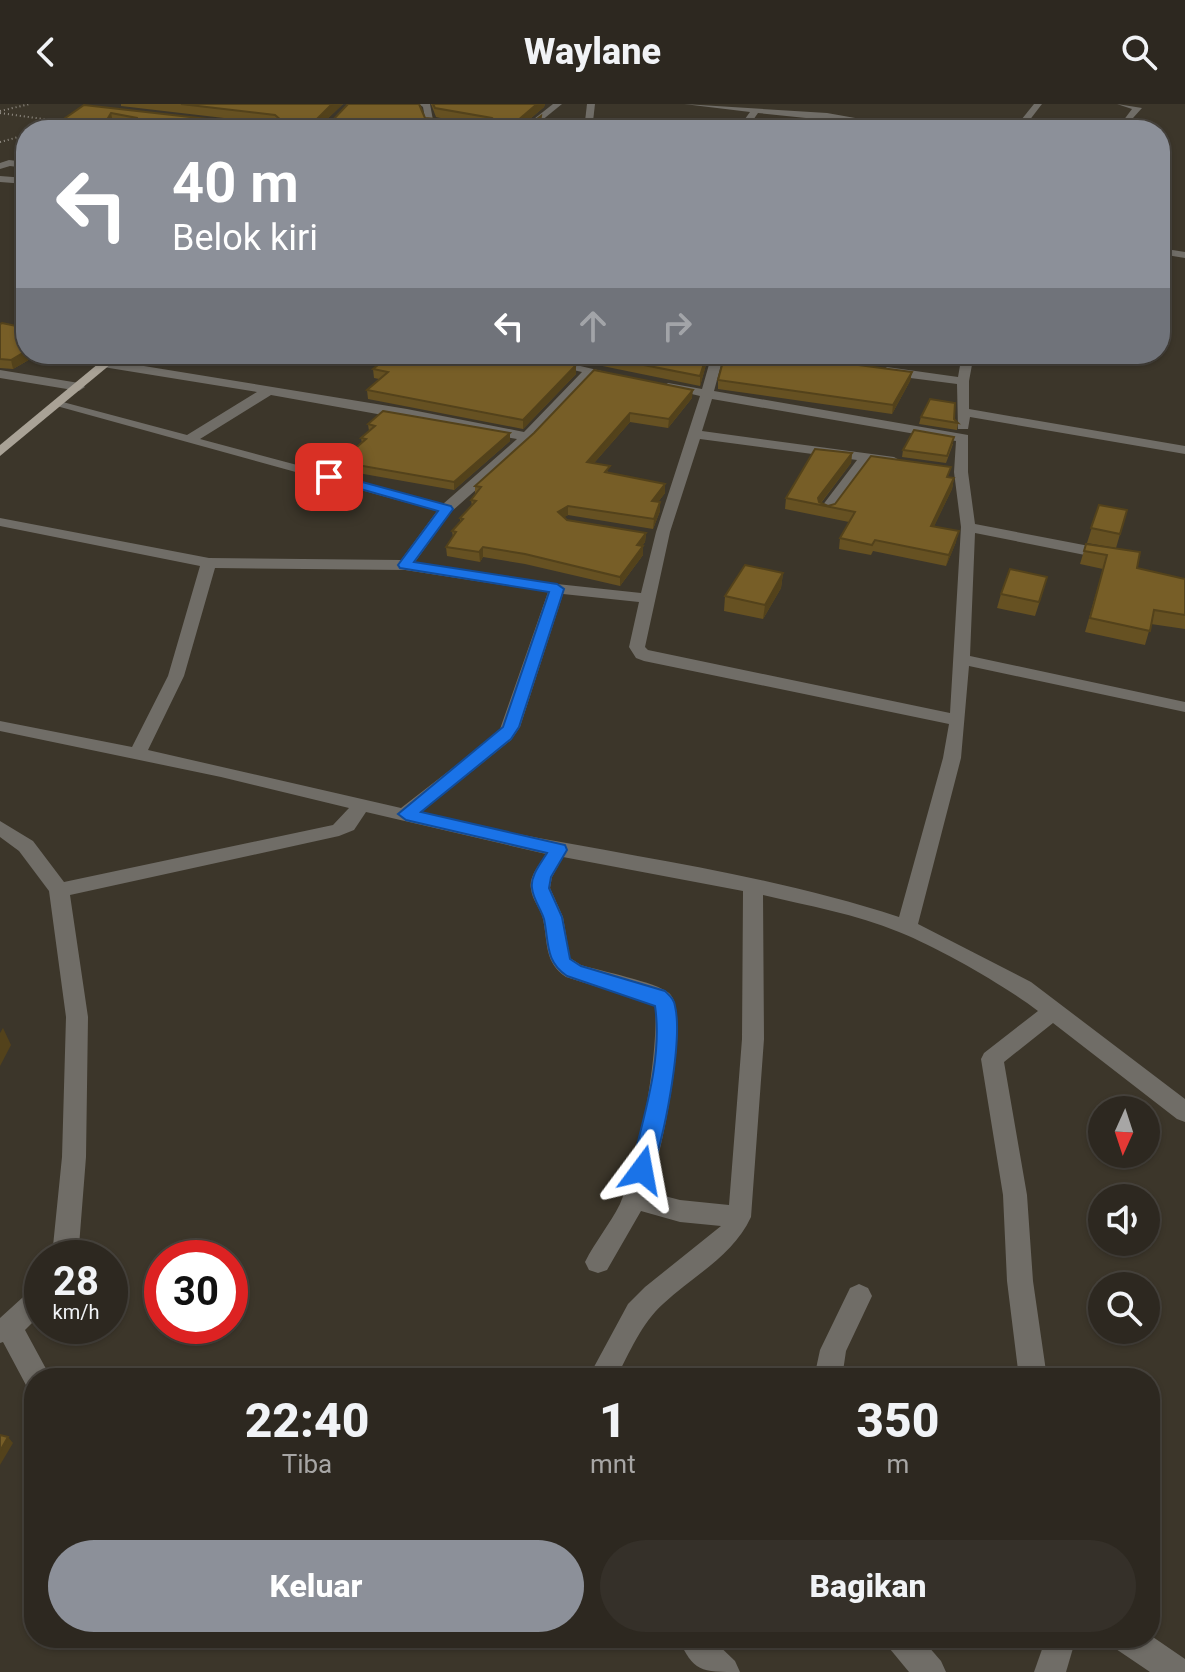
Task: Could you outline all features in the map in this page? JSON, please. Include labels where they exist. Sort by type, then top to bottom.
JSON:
[{"type":"main road","points":[[0,452],[106,364]]},
{"type":"street","points":[[537,120],[558,104]]},
{"type":"street","points":[[688,104],[853,120]]},
{"type":"street","points":[[1025,120],[1038,104]]},
{"type":"street","points":[[1121,104],[1138,110],[1129,120]]},
{"type":"street","points":[[826,120],[827,116]]},
{"type":"street","points":[[136,364],[527,437]]},
{"type":"street","points":[[559,364],[631,379]]},
{"type":"street","points":[[716,364],[708,395],[654,536],[649,598],[637,647],[646,656],[958,720]]},
{"type":"street","points":[[907,927],[952,758],[958,720],[968,527],[953,471],[963,438],[963,381],[966,364]]},
{"type":"street","points":[[871,369],[963,381]]},
{"type":"street","points":[[405,565],[446,509],[527,437],[590,371]]},
{"type":"street","points":[[0,374],[79,387]]},
{"type":"street","points":[[657,384],[963,438]]},
{"type":"street","points":[[190,439],[268,391]]},
{"type":"street","points":[[59,405],[446,509]]},
{"type":"street","points":[[963,412],[1185,450]]},
{"type":"street","points":[[692,434],[913,464]]},
{"type":"street","points":[[826,510],[866,457]]},
{"type":"street","points":[[0,522],[209,563],[405,565],[557,589],[649,598]]},
{"type":"street","points":[[968,527],[1125,558]]},
{"type":"street","points":[[138,753],[176,676],[209,563]]},
{"type":"street","points":[[406,814],[505,736],[511,727],[557,589]]},
{"type":"street","points":[[960,659],[1185,707]]},
{"type":"street","points":[[0,726],[138,753],[507,840],[753,886],[846,907],[907,927],[1023,988],[1185,1112]]},
{"type":"street","points":[[59,890],[339,830],[347,825],[362,804]]},
{"type":"street","points":[[0,827],[26,846],[59,890],[77,1017],[74,1157],[67,1240]]},
{"type":"street","points":[[555,849],[540,888],[553,917],[558,955],[563,964],[574,971],[658,996],[665,1002],[667,1020],[660,1095],[634,1198],[598,1262]]},
{"type":"street","points":[[607,1368],[637,1313],[654,1295],[730,1234],[739,1217],[753,1039],[753,886]]},
{"type":"street","points":[[1032,1368],[1020,1281],[1015,1195],[992,1059],[1054,1010]]},
{"type":"street","points":[[634,1198],[680,1211],[739,1217]]},
{"type":"street","points":[[830,1368],[833,1350],[859,1296]]},
{"type":"street","points":[[24,1312],[4,1329],[30,1368]]},
{"type":"street","points":[[699,1648],[724,1672]]},
{"type":"street","points":[[910,1648],[930,1672]]},
{"type":"street","points":[[1050,1672],[1058,1648]]},
{"type":"street","points":[[1142,1648],[1177,1672]]},
{"type":"path","points":[[0,112],[30,104]]},
{"type":"path","points":[[0,112],[50,120]]},
{"type":"building","points":[[181,104],[332,104],[317,120],[281,120],[275,115]]},
{"type":"building","points":[[348,104],[419,104],[425,118],[447,120],[333,120]]},
{"type":"building","points":[[433,104],[537,104],[518,120],[494,120],[435,108]]},
{"type":"building","points":[[84,105],[217,120],[138,120],[111,113],[107,120],[62,120]]},
{"type":"building","points":[[0,324],[16,326],[16,357],[11,360],[0,359]]},
{"type":"building","points":[[379,364],[576,365],[523,420],[367,390],[388,372],[373,369]]},
{"type":"building","points":[[639,364],[704,364],[700,376]]},
{"type":"building","points":[[722,364],[851,364],[912,372],[893,405],[718,380]]},
{"type":"building","points":[[594,370],[693,390],[669,419],[630,413],[587,462],[610,466],[605,472],[665,484],[652,501],[660,502],[654,519],[568,506],[558,512],[567,520],[646,533],[637,545],[643,546],[620,577],[525,554],[483,547],[479,552],[446,547],[456,532],[452,531],[463,519],[460,518],[476,501],[471,500],[481,487],[475,486],[534,433]]},
{"type":"building","points":[[930,399],[955,403],[954,419],[958,423],[921,417]]},
{"type":"building","points":[[383,411],[510,433],[454,482],[357,465],[360,463],[343,459],[366,439],[361,438],[375,426],[368,424]]},
{"type":"building","points":[[914,430],[954,437],[947,456],[903,450]]},
{"type":"building","points":[[815,449],[852,453],[818,498],[819,502],[828,506],[835,504],[871,456],[951,467],[947,477],[954,478],[931,526],[959,531],[949,555],[875,540],[872,545],[840,538],[855,512],[786,498]]},
{"type":"building","points":[[1099,505],[1127,510],[1120,534],[1091,528]]},
{"type":"building","points":[[1086,544],[1140,552],[1137,568],[1185,579],[1185,615],[1154,610],[1150,631],[1090,618],[1107,555],[1084,551]]},
{"type":"building","points":[[745,565],[783,573],[765,605],[725,596]]},
{"type":"building","points":[[1010,569],[1047,577],[1039,602],[1001,594]]},
{"type":"building","points":[[0,1435],[8,1437],[0,1451]]},
{"type":"route","points":[[329,477],[446,509],[405,565],[557,589],[511,727],[505,736],[406,814],[558,850],[542,877],[540,888],[553,917],[558,955],[563,964],[574,971],[658,996],[665,1002],[667,1020],[660,1095],[642,1170]]}]
